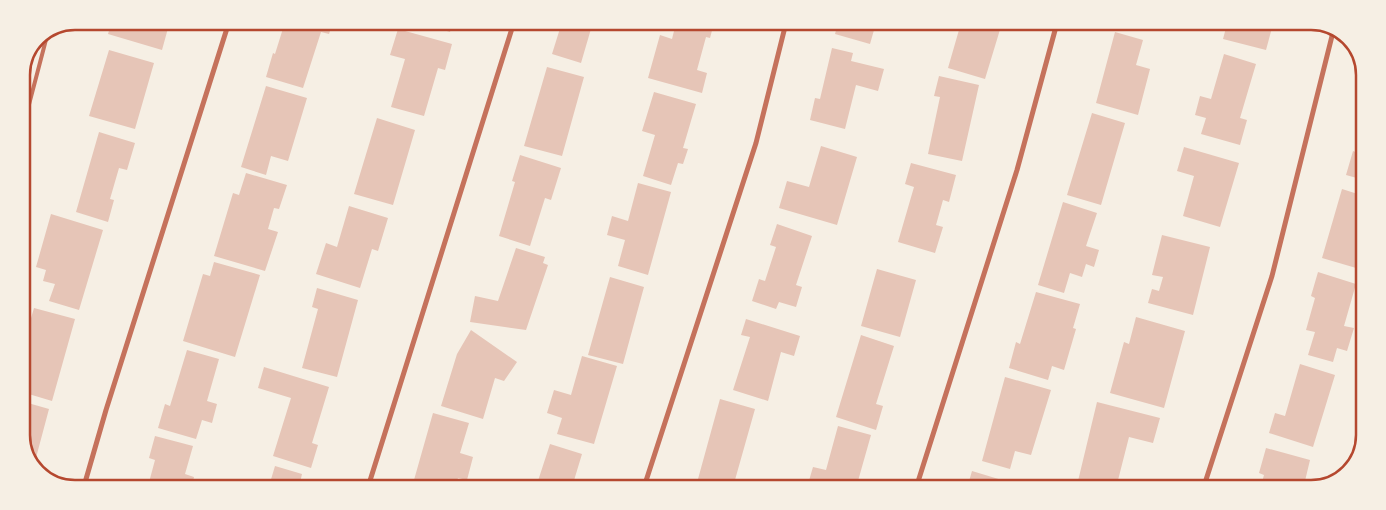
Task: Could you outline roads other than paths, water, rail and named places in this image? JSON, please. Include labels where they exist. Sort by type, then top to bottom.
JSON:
[{"type":"street","points":[[86,480],[106,410],[226,30]]},
{"type":"street","points":[[370,480],[511,30]]},
{"type":"street","points":[[646,480],[756,143],[784,30]]},
{"type":"street","points":[[919,480],[1017,170],[1055,30]]},
{"type":"street","points":[[1206,480],[1272,276],[1332,36]]},
{"type":"lane","points":[[30,101],[46,41]]}]
